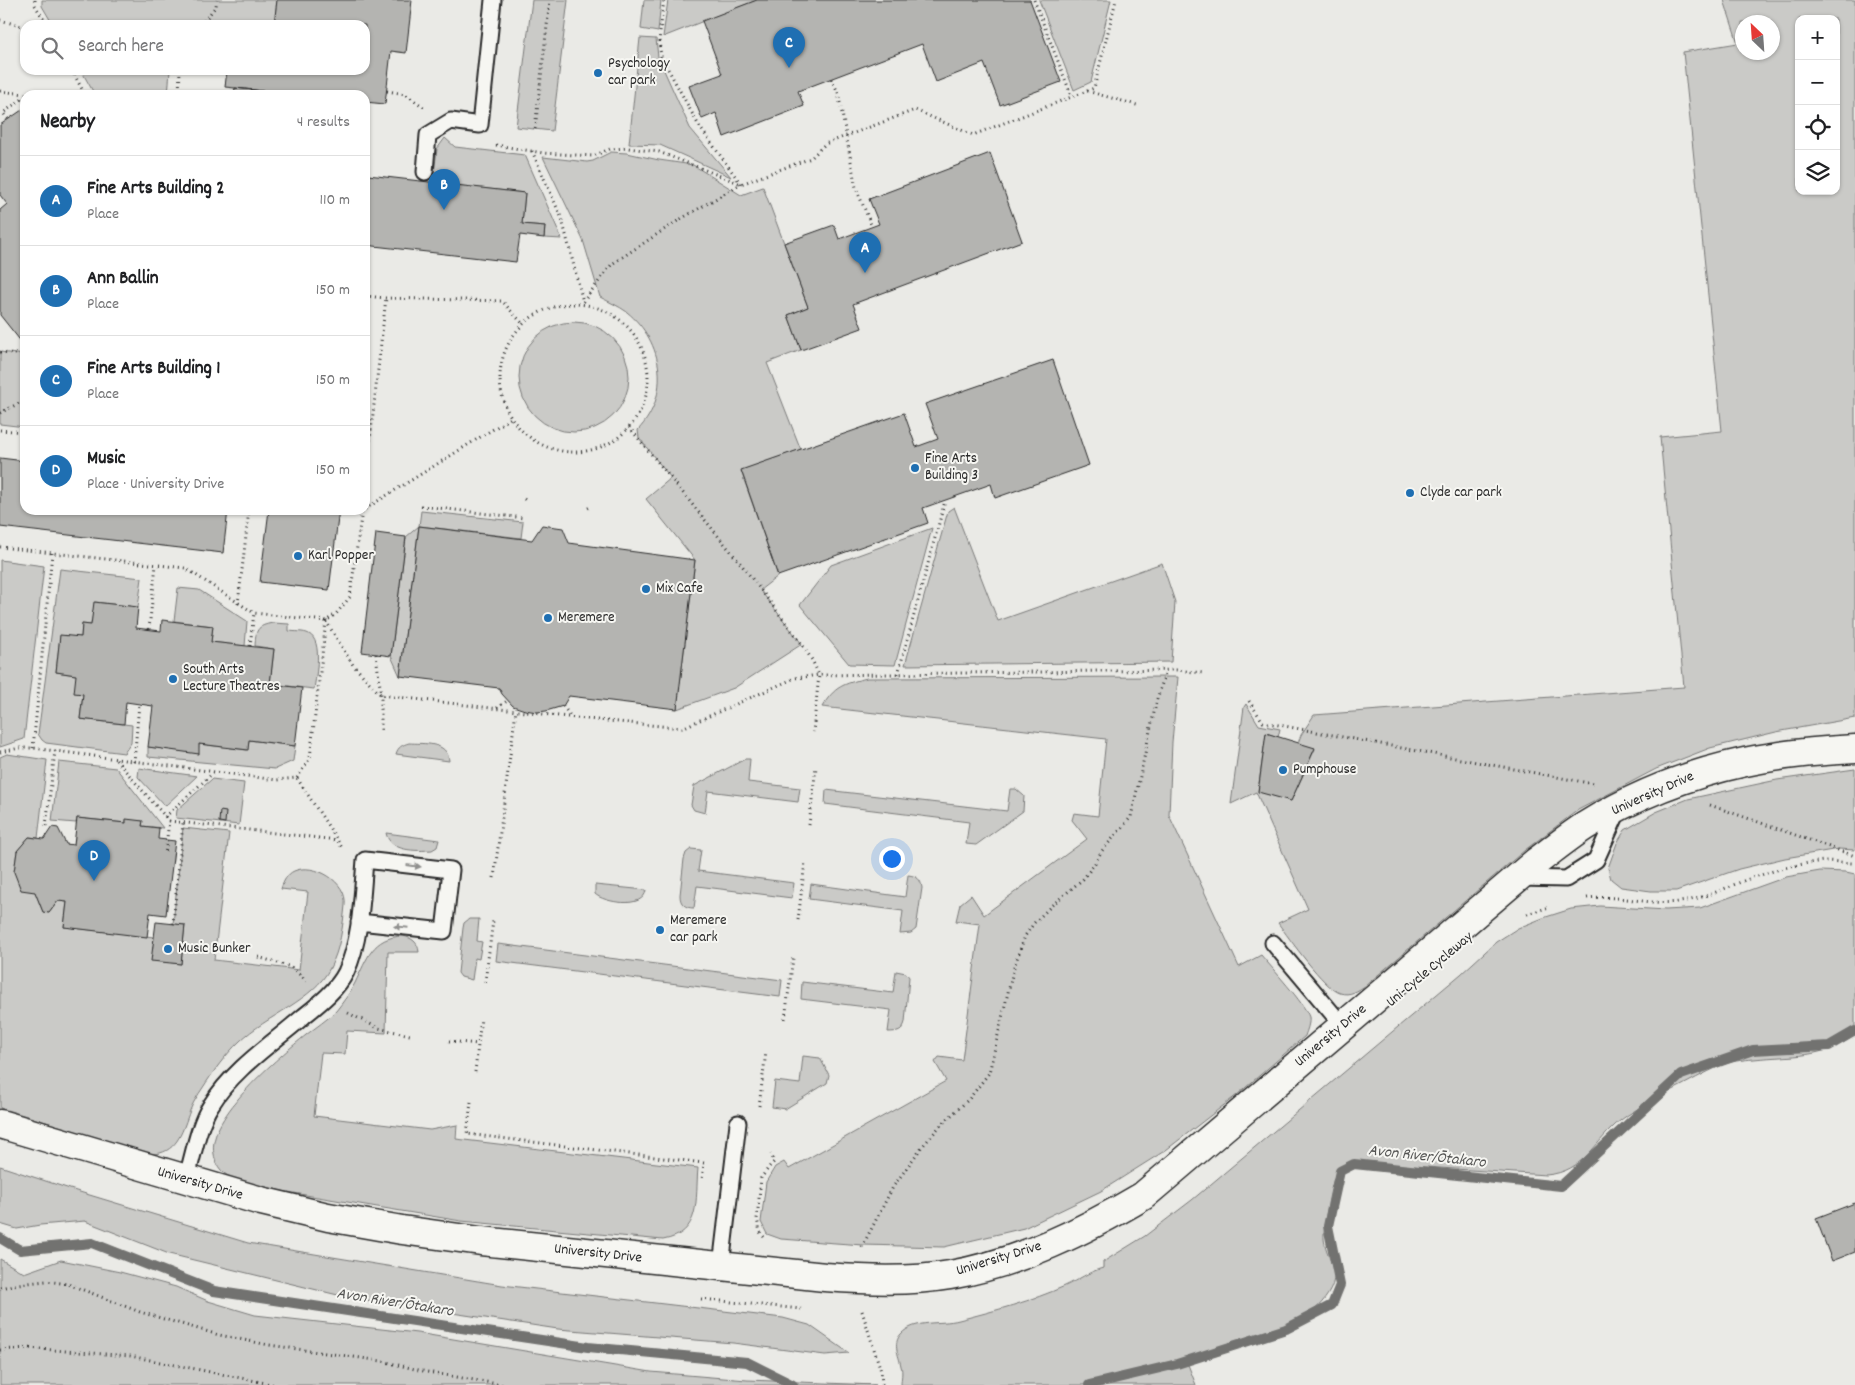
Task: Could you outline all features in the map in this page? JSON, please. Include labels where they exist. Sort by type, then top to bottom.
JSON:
[{"type":"street","name":"University Drive","points":[[0,1124],[260,1202],[328,1217],[402,1230],[572,1252],[862,1280],[912,1279],[950,1275],[994,1264],[1030,1252],[1105,1218],[1143,1196],[1519,878],[1585,826],[1648,794],[1695,775],[1746,762],[1812,752],[1855,749]]},
{"type":"lane","points":[[426,172],[428,135],[451,122],[480,125],[493,0]]},
{"type":"lane","points":[[186,1180],[210,1105],[235,1075],[322,1001],[345,974],[351,959],[359,922],[365,860],[451,870],[444,931],[359,922]]},
{"type":"lane","points":[[1273,943],[1343,1026]]},
{"type":"lane","points":[[721,1266],[738,1123]]},
{"type":"path","points":[[35,0],[35,5],[44,20]]},
{"type":"path","points":[[205,20],[216,6],[217,0]]},
{"type":"path","points":[[535,129],[550,0]]},
{"type":"path","points":[[664,0],[659,41],[661,56],[699,126],[740,184]]},
{"type":"path","points":[[1034,0],[1072,97]]},
{"type":"path","points":[[583,302],[612,264],[679,220],[740,184],[811,158],[825,144],[914,110],[973,135],[1094,88],[1116,0]]},
{"type":"path","points":[[0,20],[20,26]]},
{"type":"path","points":[[75,75],[83,90]]},
{"type":"path","points":[[179,90],[180,75]]},
{"type":"path","points":[[831,79],[838,92],[856,188],[872,227]]},
{"type":"path","points":[[0,91],[20,94]]},
{"type":"path","points":[[387,91],[405,94],[436,115],[444,126]]},
{"type":"path","points":[[1087,91],[1140,106]]},
{"type":"path","points":[[8,119],[3,112],[20,100]]},
{"type":"path","points":[[495,145],[543,153],[593,156],[610,149],[628,148],[659,152],[740,184]]},
{"type":"path","points":[[532,150],[562,219],[583,302]]},
{"type":"path","points":[[370,296],[502,301],[522,324]]},
{"type":"path","points":[[370,440],[386,298]]},
{"type":"path","points":[[583,302],[603,309],[624,322],[640,342],[648,366],[648,391],[639,415],[624,434],[601,448],[576,453],[551,449],[528,437],[511,418],[501,395],[500,369],[507,345],[522,324],[539,312],[558,305],[583,302]]},
{"type":"path","points":[[0,352],[20,354]]},
{"type":"path","points":[[0,413],[20,403]]},
{"type":"path","points":[[370,506],[511,418]]},
{"type":"path","points":[[629,427],[717,534],[802,644],[818,675],[813,732]]},
{"type":"path","points":[[0,430],[20,432]]},
{"type":"path","points":[[524,499],[528,502]]},
{"type":"path","points":[[898,674],[945,501]]},
{"type":"path","points":[[421,506],[524,518]]},
{"type":"path","points":[[588,508],[592,506]]},
{"type":"path","points":[[238,604],[248,515]]},
{"type":"path","points":[[0,547],[185,568],[254,613],[326,621],[336,614],[350,597],[362,515]]},
{"type":"path","points":[[33,748],[52,553]]},
{"type":"path","points":[[149,629],[156,565]]},
{"type":"path","points":[[250,646],[254,613]]},
{"type":"path","points":[[326,621],[354,665],[382,695],[682,728],[795,678],[818,675],[1166,671],[1203,673]]},
{"type":"path","points":[[297,778],[310,758],[326,621]]},
{"type":"path","points":[[376,654],[382,695],[381,732]]},
{"type":"path","points":[[862,1252],[863,1245],[875,1221],[898,1180],[921,1148],[941,1125],[969,1099],[989,1073],[1014,967],[1025,936],[1034,923],[1051,906],[1083,878],[1094,865],[1101,852],[1131,817],[1157,699],[1166,671]]},
{"type":"path","points":[[497,708],[507,701]]},
{"type":"path","points":[[1249,701],[1263,722],[1600,785]]},
{"type":"path","points":[[134,762],[139,704]]},
{"type":"path","points":[[563,706],[571,717]]},
{"type":"path","points":[[494,878],[516,710]]},
{"type":"path","points":[[0,752],[20,748],[33,748],[277,780],[297,778]]},
{"type":"path","points":[[46,826],[55,752]]},
{"type":"path","points":[[115,760],[169,821],[337,840]]},
{"type":"path","points":[[809,826],[816,767]]},
{"type":"path","points":[[165,817],[214,772]]},
{"type":"path","points":[[297,778],[345,852]]},
{"type":"path","points":[[1708,804],[1855,856]]},
{"type":"path","points":[[166,855],[169,821]]},
{"type":"path","points":[[173,924],[183,823]]},
{"type":"path","points":[[1582,899],[1621,898],[1657,902],[1684,902],[1706,897],[1760,875],[1793,867],[1826,861],[1855,863]]},
{"type":"path","points":[[798,920],[805,862]]},
{"type":"path","points":[[1522,916],[1558,904]]},
{"type":"path","points":[[485,982],[493,921]]},
{"type":"path","points":[[258,957],[291,967],[309,982]]},
{"type":"path","points":[[785,1019],[793,958]]},
{"type":"path","points":[[340,1008],[365,1023],[410,1035]]},
{"type":"path","points":[[475,1072],[481,1018]]},
{"type":"path","points":[[449,1041],[478,1044]]},
{"type":"path","points":[[759,1106],[766,1052]]},
{"type":"path","points":[[470,1102],[467,1134],[704,1164],[702,1180]]},
{"type":"path","points":[[770,1241],[760,1232],[757,1219],[761,1178],[774,1162],[771,1154]]},
{"type":"path","points":[[0,1288],[46,1281],[68,1284],[140,1312],[219,1335],[382,1360],[427,1372],[504,1385]]},
{"type":"path","points":[[862,1307],[862,1314],[881,1371],[882,1385]]},
{"type":"path","points":[[0,1350],[27,1348],[130,1356],[276,1385]]},
{"type":"shaded area","points":[[42,0],[277,0],[275,20],[50,20],[42,6]]},
{"type":"shaded area","points":[[532,0],[568,0],[552,131],[516,127]]},
{"type":"shaded area","points":[[644,0],[661,0],[658,32],[641,29]]},
{"type":"shaded area","points":[[668,0],[757,0],[663,37]]},
{"type":"shaded area","points":[[1039,0],[1111,0],[1091,82],[1074,90]]},
{"type":"shaded area","points":[[1724,0],[1855,0],[1855,718],[1776,732],[1710,748],[1656,769],[1578,810],[1525,850],[1365,986],[1350,993],[1340,993],[1316,973],[1278,923],[1308,909],[1256,792],[1231,804],[1244,707],[1246,704],[1259,725],[1280,729],[1278,737],[1266,733],[1258,791],[1291,801],[1315,749],[1298,743],[1314,715],[1684,687],[1660,437],[1722,431],[1683,52],[1735,43],[1735,60],[1780,60],[1780,15],[1735,15],[1735,34]]},
{"type":"shaded area","points":[[640,38],[656,39],[658,57],[690,128],[731,177],[660,145],[629,144]]},
{"type":"shaded area","points":[[84,75],[170,75],[168,90],[92,90]]},
{"type":"shaded area","points":[[445,138],[455,147],[525,155],[562,239],[544,238],[545,226],[522,224],[525,193],[433,183],[437,149]]},
{"type":"shaded area","points":[[611,152],[627,153],[693,165],[741,195],[763,187],[808,307],[788,315],[801,350],[767,363],[801,450],[741,471],[778,576],[760,590],[802,644],[734,688],[677,709],[695,560],[646,499],[671,478],[639,438],[638,430],[649,416],[655,401],[659,385],[659,369],[649,338],[639,324],[627,312],[600,297],[583,240],[543,157],[587,162]]},
{"type":"shaded area","points":[[574,322],[595,326],[613,338],[625,356],[629,377],[625,398],[613,416],[595,428],[574,432],[553,428],[535,416],[523,398],[519,377],[523,356],[535,338],[553,326]]},
{"type":"shaded area","points":[[0,352],[20,354],[20,426],[0,424]]},
{"type":"shaded area","points":[[954,507],[998,621],[1162,563],[1175,602],[1171,662],[905,665],[948,511]]},
{"type":"shaded area","points":[[421,511],[523,522],[521,538],[419,526]]},
{"type":"shaded area","points":[[419,526],[400,676],[391,656],[406,537]]},
{"type":"shaded area","points":[[932,528],[895,665],[849,664],[800,605],[831,565]]},
{"type":"shaded area","points":[[0,560],[44,566],[24,739],[0,747]]},
{"type":"shaded area","points":[[60,569],[142,578],[138,607],[95,602],[91,625],[82,624],[81,637],[60,636],[56,672],[76,675],[83,694],[80,719],[132,725],[131,743],[124,753],[46,743],[38,734]]},
{"type":"shaded area","points":[[178,588],[199,590],[247,621],[245,646],[211,642],[213,626],[174,621]]},
{"type":"shaded area","points":[[273,623],[289,624],[289,631],[307,633],[313,638],[316,644],[318,659],[314,689],[270,684],[274,649],[255,646],[256,636],[260,627]]},
{"type":"shaded area","points":[[1178,677],[1172,742],[1169,815],[1239,967],[1261,955],[1306,1011],[1309,1019],[1305,1036],[1237,1095],[1166,1150],[1101,1191],[1024,1228],[944,1247],[863,1245],[781,1239],[767,1234],[761,1222],[766,1182],[775,1167],[784,1162],[789,1169],[946,1081],[935,1062],[939,1057],[962,1060],[980,924],[956,921],[960,904],[971,895],[984,915],[1087,839],[1072,820],[1074,813],[1098,816],[1106,739],[822,707],[831,694],[840,687],[867,678]]},
{"type":"shaded area","points":[[249,740],[295,746],[293,761],[275,769],[148,757],[148,747],[198,753],[199,744],[247,750]]},
{"type":"shaded area","points":[[409,743],[440,747],[448,755],[449,761],[396,754],[401,747]]},
{"type":"shaded area","points":[[7,754],[47,760],[38,838],[29,837],[17,851],[14,872],[35,892],[43,912],[49,913],[58,901],[67,902],[64,927],[154,937],[152,960],[181,964],[185,925],[173,924],[183,828],[229,833],[214,960],[299,970],[308,892],[281,889],[283,884],[292,872],[311,869],[328,876],[341,889],[345,905],[339,945],[330,968],[323,979],[301,999],[251,1032],[235,1046],[215,1070],[196,1098],[177,1141],[167,1150],[160,1153],[154,1154],[131,1149],[0,1108],[0,757]]},
{"type":"shaded area","points":[[745,759],[750,759],[748,782],[800,788],[798,802],[708,791],[705,813],[694,810],[691,805],[694,786]]},
{"type":"shaded area","points":[[59,762],[116,768],[163,828],[142,826],[142,821],[126,820],[126,823],[77,818],[76,823],[52,821]]},
{"type":"shaded area","points":[[139,768],[197,776],[165,806],[138,777]]},
{"type":"shaded area","points":[[1855,769],[1855,850],[1839,849],[1785,858],[1739,869],[1676,891],[1651,891],[1621,887],[1611,879],[1608,868],[1617,843],[1625,830],[1656,812],[1688,799],[1777,780]]},
{"type":"shaded area","points":[[212,779],[244,783],[239,825],[176,818],[177,810]]},
{"type":"shaded area","points":[[1010,789],[1016,789],[1024,796],[1023,811],[976,845],[966,844],[969,822],[825,804],[826,790],[1007,811]]},
{"type":"shaded area","points":[[386,833],[439,840],[437,847],[432,850],[411,850],[393,844],[388,839]]},
{"type":"shaded area","points":[[691,849],[701,850],[698,871],[794,883],[792,898],[697,886],[694,908],[688,907],[682,903],[680,895],[684,859],[686,853]]},
{"type":"shaded area","points":[[1820,871],[1855,874],[1855,1035],[1843,1043],[1819,1052],[1750,1059],[1724,1064],[1646,1104],[1627,1116],[1612,1128],[1580,1162],[1559,1173],[1546,1175],[1349,1162],[1345,1164],[1338,1170],[1335,1176],[1325,1225],[1324,1239],[1334,1275],[1333,1284],[1328,1294],[1313,1311],[1294,1326],[1276,1336],[1187,1362],[1196,1385],[901,1385],[902,1371],[897,1342],[901,1334],[907,1329],[920,1324],[959,1320],[1013,1305],[1070,1284],[1103,1268],[1103,1262],[1145,1236],[1192,1200],[1461,974],[1496,942],[1518,928],[1571,909],[1600,906],[1666,910],[1700,908],[1786,877]]},
{"type":"shaded area","points":[[908,875],[918,878],[922,888],[916,929],[911,933],[900,934],[903,911],[809,899],[811,884],[905,897]]},
{"type":"shaded area","points":[[595,885],[646,890],[644,896],[638,900],[614,902],[595,894]]},
{"type":"shaded area","points":[[469,919],[479,919],[477,941],[482,942],[479,959],[475,958],[472,980],[461,977],[458,973],[464,923]]},
{"type":"shaded area","points":[[403,936],[414,941],[419,952],[388,952],[386,1033],[347,1031],[345,1054],[321,1053],[314,1116],[430,1130],[457,1125],[456,1139],[698,1168],[694,1213],[690,1223],[684,1230],[676,1236],[663,1240],[461,1221],[252,1186],[230,1177],[222,1171],[214,1157],[215,1139],[221,1123],[233,1106],[263,1072],[336,1011],[351,990],[367,958],[377,945],[384,940]]},
{"type":"shaded area","points":[[498,944],[782,980],[780,997],[496,961]]},
{"type":"shaded area","points":[[896,971],[906,973],[909,977],[905,1022],[903,1027],[897,1031],[888,1032],[891,1010],[801,999],[802,982],[893,993]]},
{"type":"shaded area","points":[[803,1056],[820,1058],[829,1075],[827,1083],[785,1109],[772,1107],[775,1081],[800,1084]]},
{"type":"shaded area","points":[[0,1166],[248,1243],[502,1285],[783,1318],[809,1325],[849,1353],[825,1355],[733,1343],[558,1329],[346,1297],[169,1254],[85,1221],[17,1229],[0,1224]]},
{"type":"shaded area","points":[[0,1259],[24,1273],[61,1260],[120,1272],[176,1287],[208,1301],[255,1315],[417,1333],[651,1372],[747,1380],[876,1385],[0,1385]]},
{"type":"building","points":[[277,0],[412,0],[406,53],[391,51],[385,104],[370,102],[370,90],[254,90],[225,87],[226,75],[370,75],[370,20],[275,20]]},
{"type":"building","points":[[757,0],[1030,0],[1061,82],[1000,105],[984,63],[936,82],[922,44],[798,91],[804,106],[724,137],[716,113],[702,119],[689,86],[722,74],[702,21]]},
{"type":"building","points":[[235,88],[254,90],[235,90]]},
{"type":"building","points":[[20,111],[20,340],[0,315],[0,210],[7,204],[0,195],[0,125]]},
{"type":"building","points":[[990,153],[1022,241],[853,304],[862,328],[801,350],[788,315],[808,307],[784,243],[834,225],[839,239],[879,224],[869,199]]},
{"type":"building","points":[[370,175],[525,193],[522,224],[545,226],[544,238],[520,235],[516,262],[370,246]]},
{"type":"building","name":"Fine Arts Building 3","points":[[1053,360],[1089,465],[995,498],[991,484],[923,508],[928,523],[778,576],[741,470],[904,413],[916,447],[938,439],[925,404]]},
{"type":"building","points":[[0,458],[20,460],[20,515],[227,515],[223,553],[0,527]]},
{"type":"building","name":"Karl Popper","points":[[268,515],[338,515],[329,590],[260,582]]},
{"type":"building","name":"Meremere","points":[[542,525],[563,528],[569,543],[695,560],[677,709],[569,696],[563,706],[537,712],[513,706],[499,688],[400,676],[419,526],[532,540]]},
{"type":"building","points":[[376,533],[406,537],[391,656],[362,652]]},
{"type":"building","name":"South Arts Lecture Theatres","points":[[94,602],[138,607],[136,628],[161,631],[162,620],[213,626],[211,642],[274,649],[270,684],[302,688],[295,746],[249,740],[248,750],[199,744],[199,754],[148,747],[153,706],[126,702],[124,724],[80,719],[83,694],[74,693],[76,675],[56,672],[60,635],[81,637],[82,624],[91,625]]},
{"type":"building","name":"Pumphouse","points":[[1266,733],[1315,748],[1291,801],[1258,792]]},
{"type":"building","points":[[220,811],[226,812],[225,823],[219,822]]},
{"type":"building","points":[[77,818],[126,823],[126,819],[143,821],[142,826],[159,828],[158,839],[175,841],[166,915],[150,913],[147,937],[64,927],[67,902],[58,901],[49,913],[43,912],[35,892],[21,890],[14,872],[17,851],[29,837],[44,839],[52,827],[58,828],[66,844],[74,845]]},
{"type":"building","name":"Music Bunker","points":[[156,922],[185,925],[181,964],[151,961]]},
{"type":"building","points":[[1855,1203],[1855,1252],[1832,1261],[1816,1218]]},
{"type":"waterway","name":"Avon River/Ōtakaro","points":[[1089,1385],[1177,1364],[1286,1329],[1332,1305],[1340,1285],[1328,1226],[1340,1171],[1354,1164],[1561,1186],[1681,1075],[1753,1050],[1829,1046],[1855,1031]]},
{"type":"waterway","name":"Avon River/Ōtakaro","points":[[0,1238],[20,1250],[92,1243],[214,1291],[588,1347],[747,1362],[793,1385]]},
{"type":"place","name":"Fine Arts Building 1","points":[[789,68]]},
{"type":"place","name":"Psychology car park","points":[[598,73]]},
{"type":"place","name":"Ann Ballin","points":[[444,210]]},
{"type":"place","name":"Fine Arts Building 2","points":[[865,273]]},
{"type":"place","name":"Fine Arts Building 3","points":[[915,468]]},
{"type":"place","name":"Clyde car park","points":[[1410,493]]},
{"type":"place","name":"Karl Popper","points":[[298,556]]},
{"type":"place","name":"Mix Cafe","points":[[646,589]]},
{"type":"place","name":"Meremere","points":[[548,618]]},
{"type":"place","name":"South Arts Lecture Theatres","points":[[173,679]]},
{"type":"place","name":"Pumphouse","points":[[1283,770]]},
{"type":"place","name":"Music","points":[[94,881]]},
{"type":"place","name":"Meremere car park","points":[[660,930]]},
{"type":"place","name":"Music Bunker","points":[[168,949]]}]
